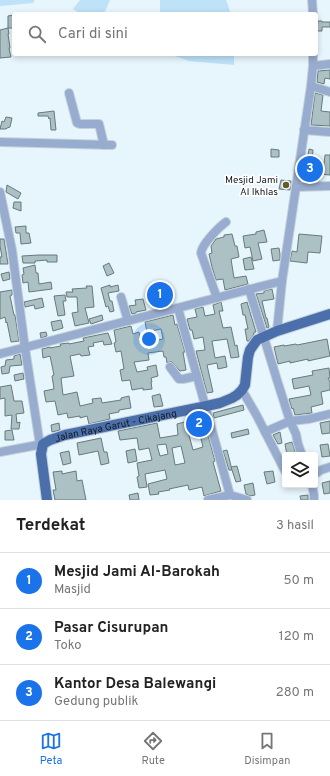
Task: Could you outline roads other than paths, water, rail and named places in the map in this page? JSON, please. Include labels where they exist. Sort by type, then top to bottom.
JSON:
[{"type":"main road","points":[[242,390],[245,384],[248,357],[256,340],[277,331],[330,314]]},
{"type":"main road","name":"Jalan Raya Garut - Cikajang","points":[[43,444],[54,438],[65,435],[226,401],[237,395],[242,390]]},
{"type":"main road","points":[[43,444],[41,454],[47,500]]},
{"type":"street","points":[[312,0],[313,12]]},
{"type":"street","points":[[277,331],[282,281],[311,86],[313,56]]},
{"type":"street","points":[[313,66],[330,64]]},
{"type":"street","points":[[311,86],[330,92]]},
{"type":"street","points":[[0,142],[108,145],[99,124],[77,123],[69,93]]},
{"type":"street","points":[[304,130],[330,132]]},
{"type":"street","points":[[296,187],[330,186]]},
{"type":"street","points":[[0,192],[3,214],[12,250],[25,348],[43,444],[0,452]]},
{"type":"street","points":[[216,298],[201,253],[202,249],[214,233],[226,222]]},
{"type":"street","points":[[0,354],[282,281]]},
{"type":"street","points":[[249,289],[301,452]]},
{"type":"street","points":[[121,297],[128,321]]},
{"type":"street","points":[[178,308],[230,495]]},
{"type":"street","points":[[170,367],[179,379],[197,376]]},
{"type":"street","points":[[242,390],[282,465]]},
{"type":"street","points":[[265,432],[290,421],[309,419],[330,414]]},
{"type":"street","points":[[318,472],[330,467]]},
{"type":"street","points":[[313,488],[314,500]]},
{"type":"street","points":[[208,500],[230,495],[247,500]]},
{"type":"place","name":"Kantor Desa Balewangi","points":[[310,169]]},
{"type":"place","name":"Mesjid Jami Al Ikhlas","points":[[286,185]]},
{"type":"place","name":"Mesjid Jami Al-Barokah","points":[[160,295]]},
{"type":"place","name":"Pasar Cisurupan","points":[[199,424]]}]
